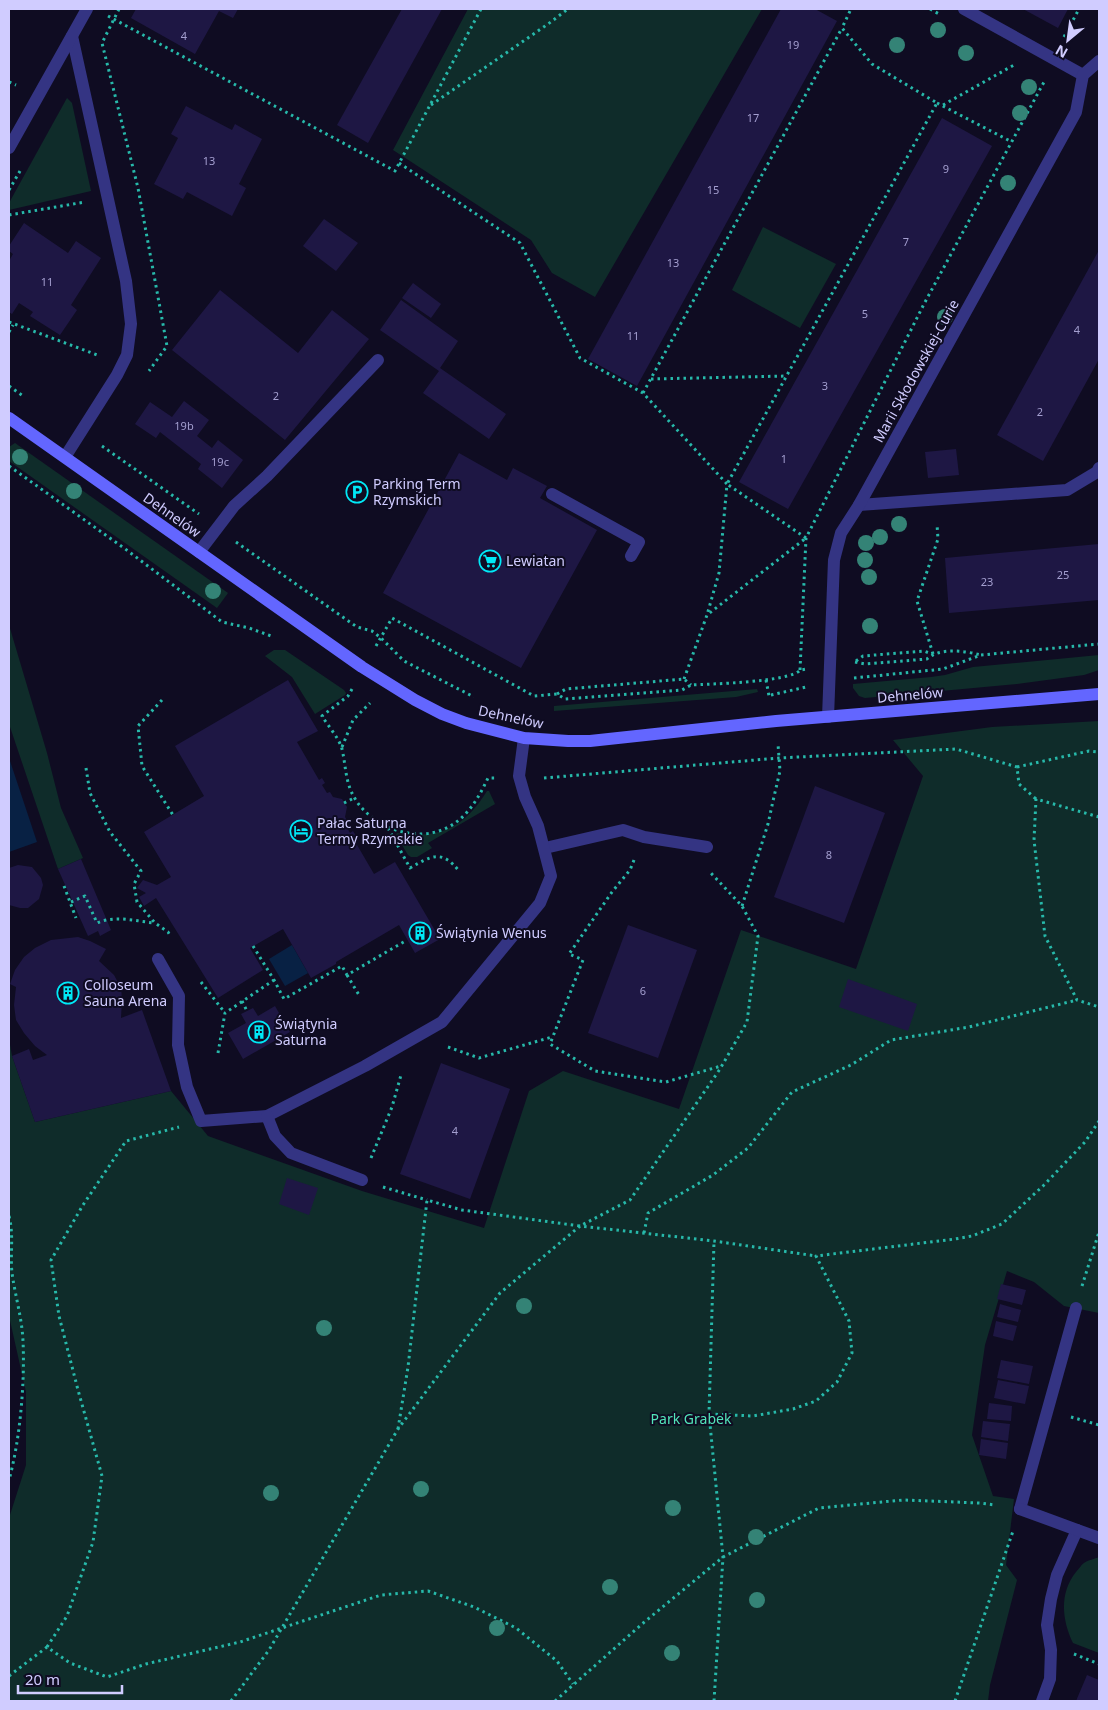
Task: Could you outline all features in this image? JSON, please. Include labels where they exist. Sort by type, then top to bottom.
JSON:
[{"type":"street","points":[[9,148],[87,9]]},
{"type":"street","points":[[964,9],[1083,75],[1099,61]]},
{"type":"street","points":[[65,458],[109,390],[123,364],[127,355],[131,324],[126,281],[72,36]]},
{"type":"street","name":"Marii Skłodowskiej-Curie","points":[[828,717],[834,560],[841,533],[859,505],[1076,112],[1083,75]]},
{"type":"street","points":[[199,552],[234,506],[279,464],[378,360]]},
{"type":"street","name":"Dehnelów","points":[[9,419],[362,668],[442,714],[524,738],[590,741],[828,717],[1099,694]]},
{"type":"street","points":[[859,505],[1067,490],[1097,472],[1099,468]]},
{"type":"street","points":[[552,494],[639,542],[631,556]]},
{"type":"street","points":[[158,959],[179,996],[178,1045],[187,1087],[201,1122],[267,1116],[365,1066],[442,1022],[540,903],[551,876],[538,826],[525,797],[519,776],[524,738]]},
{"type":"street","points":[[545,848],[623,830],[644,837],[707,847]]},
{"type":"street","points":[[267,1116],[275,1136],[291,1153],[362,1180]]},
{"type":"street","points":[[1076,1308],[1049,1411],[1020,1509],[1099,1538]]},
{"type":"street","points":[[1042,1701],[1050,1679],[1051,1650],[1047,1626],[1051,1599],[1057,1575],[1077,1530]]},
{"type":"path","points":[[101,12],[395,171],[481,9]]},
{"type":"path","points":[[431,105],[568,9]]},
{"type":"path","points":[[643,393],[851,9]]},
{"type":"path","points":[[930,9],[946,19]]},
{"type":"path","points":[[1061,42],[1079,9]]},
{"type":"path","points":[[842,28],[872,64],[943,106],[1012,142]]},
{"type":"path","points":[[943,106],[1019,63],[1011,58]]},
{"type":"path","points":[[557,694],[565,699],[682,690],[691,685],[766,680],[797,674],[800,670],[806,538],[924,304],[1046,79]]},
{"type":"path","points":[[684,679],[720,573],[727,484],[937,102]]},
{"type":"path","points":[[399,163],[520,243],[580,358],[643,393],[727,484],[806,538]]},
{"type":"path","points":[[9,215],[139,194]]},
{"type":"path","points":[[9,322],[123,364]]},
{"type":"path","points":[[9,332],[13,325]]},
{"type":"path","points":[[651,379],[787,376]]},
{"type":"path","points":[[9,466],[128,551],[222,622],[249,628],[281,642]]},
{"type":"path","points":[[707,615],[806,538]]},
{"type":"path","points":[[481,701],[404,661],[381,638],[392,618],[534,696],[557,694],[566,689],[684,679],[691,685]]},
{"type":"path","points":[[760,697],[852,678],[943,669],[981,655],[1099,644]]},
{"type":"path","points":[[856,662],[863,656],[924,651],[933,654],[963,651],[981,655]]},
{"type":"path","points":[[856,652],[856,662]]},
{"type":"path","points":[[800,670],[856,662],[865,664],[927,659],[933,654]]},
{"type":"path","points":[[362,668],[348,696],[322,716],[342,747],[345,775],[354,798],[372,818],[388,827],[407,832],[426,833],[444,830],[465,814],[474,804],[488,778],[519,776],[550,778],[779,758],[956,748],[1017,767],[1089,751],[1099,752]]},
{"type":"path","points":[[766,680],[769,695]]},
{"type":"path","points":[[162,700],[138,726],[142,766],[173,815]]},
{"type":"path","points":[[342,747],[354,720],[370,702]]},
{"type":"path","points":[[1017,767],[1019,784],[1036,799],[1099,817]]},
{"type":"path","points":[[86,768],[90,793],[110,832],[141,871],[134,884],[137,902]]},
{"type":"path","points":[[742,906],[768,824],[780,771]]},
{"type":"path","points":[[344,803],[354,798]]},
{"type":"path","points":[[1036,799],[1034,840],[1045,936],[1076,1000]]},
{"type":"path","points":[[388,827],[410,868],[430,856],[442,857],[452,862],[459,871]]},
{"type":"path","points":[[644,837],[630,870],[612,892],[569,954],[583,960],[550,1044],[596,1071],[666,1082],[722,1066]]},
{"type":"path","points":[[231,1701],[269,1650],[398,1429],[500,1293],[580,1226],[630,1200],[722,1066],[747,1022],[758,936],[742,906],[690,850],[687,843]]},
{"type":"path","points":[[64,886],[76,918]]},
{"type":"path","points":[[71,902],[85,896],[97,923],[107,919],[154,923]]},
{"type":"path","points":[[348,975],[407,940]]},
{"type":"path","points":[[253,946],[284,999],[342,966],[359,995]]},
{"type":"path","points":[[218,1053],[225,1013],[274,980]]},
{"type":"path","points":[[644,1233],[648,1213],[713,1175],[748,1148],[792,1092],[851,1065],[891,1040],[968,1027],[1076,1000],[1099,1007]]},
{"type":"path","points":[[242,1001],[247,1011]]},
{"type":"path","points":[[440,1050],[447,1046],[479,1058],[553,1037]]},
{"type":"path","points":[[407,1070],[401,1075],[392,1107],[362,1180],[462,1210],[714,1241],[816,1256],[955,1239],[972,1236],[1002,1224],[1044,1185],[1085,1142],[1099,1121]]},
{"type":"path","points":[[9,1676],[47,1647],[67,1616],[93,1542],[102,1476],[60,1316],[51,1260],[83,1205],[126,1141],[201,1122]]},
{"type":"path","points":[[398,1429],[408,1366],[427,1200]]},
{"type":"path","points":[[9,1216],[12,1225],[12,1272],[23,1339],[23,1377],[14,1459],[9,1480]]},
{"type":"path","points":[[1076,1308],[1099,1232]]},
{"type":"path","points":[[714,1241],[708,1414],[723,1557],[714,1701]]},
{"type":"path","points":[[708,1414],[753,1416],[794,1409],[816,1401],[837,1382],[852,1353],[849,1321],[816,1256]]},
{"type":"path","points":[[1049,1411],[1099,1425]]},
{"type":"path","points":[[555,1701],[723,1557],[819,1508],[903,1500],[980,1503],[1020,1509],[955,1701]]},
{"type":"path","points":[[47,1647],[70,1663],[107,1677],[146,1664],[240,1642],[381,1595],[428,1591],[474,1607],[516,1628],[557,1661],[573,1684]]},
{"type":"green space","points":[[468,9],[762,9],[595,297],[552,273],[531,240],[393,150]]},
{"type":"green space","points":[[67,98],[72,103],[91,191],[9,210],[9,203]]},
{"type":"green space","points":[[763,227],[836,264],[800,328],[732,290]]},
{"type":"green space","points":[[15,443],[228,593],[217,608],[9,461],[9,447]]},
{"type":"green space","points":[[9,625],[47,753],[61,808],[83,858],[58,869],[9,724]]},
{"type":"green space","points":[[274,650],[285,650],[344,690],[345,695],[315,714],[292,677],[265,656]]},
{"type":"green space","points":[[1099,655],[1099,670],[1084,675],[1017,684],[865,698],[859,696],[853,688],[853,684],[931,677],[973,667]]},
{"type":"green space","points":[[757,689],[758,692],[736,697],[554,711],[554,706]]},
{"type":"green space","name":"Park Grabek","points":[[1099,721],[1099,1313],[1064,1306],[1034,1282],[1007,1271],[985,1345],[972,1435],[993,1496],[1014,1499],[1006,1565],[1017,1580],[990,1685],[988,1701],[9,1701],[9,1518],[26,1465],[26,1392],[9,1316],[9,1039],[12,1056],[35,1122],[171,1091],[208,1136],[362,1191],[484,1228],[529,1091],[563,1071],[679,1109],[741,930],[856,969],[923,776],[893,740],[992,727]]},
{"type":"green space","points":[[487,791],[489,791],[495,804],[428,843],[432,848],[417,857],[408,855],[396,835],[397,833],[426,834],[449,828],[469,814]]},
{"type":"green space","points":[[1099,1557],[1099,1653],[1073,1643],[1066,1625],[1064,1607],[1067,1589],[1076,1572],[1087,1561]]},
{"type":"water","points":[[9,758],[37,842],[9,852]]},
{"type":"water","points":[[292,945],[308,973],[285,986],[269,959]]},
{"type":"building","points":[[136,9],[238,9],[233,18],[219,11],[195,54],[131,18]]},
{"type":"building","points":[[402,9],[442,9],[368,143],[337,125]]},
{"type":"building","points":[[781,9],[815,9],[837,21],[637,386],[588,359]]},
{"type":"building","points":[[1023,9],[1068,9],[1058,28]]},
{"type":"building","points":[[186,106],[232,130],[235,124],[262,139],[239,184],[246,188],[232,216],[187,192],[183,199],[154,184],[178,138],[171,134]]},
{"type":"building","points":[[942,118],[992,146],[788,509],[739,482]]},
{"type":"building","points":[[324,219],[358,243],[336,271],[303,246]]},
{"type":"building","points":[[24,223],[68,253],[76,241],[101,258],[71,305],[77,310],[60,335],[30,316],[33,312],[19,303],[12,314],[9,312],[9,261],[13,254],[9,251],[9,246]]},
{"type":"building","points":[[1099,250],[1099,359],[1043,461],[997,435]]},
{"type":"building","points":[[413,283],[441,304],[431,318],[402,298]]},
{"type":"building","points":[[220,290],[298,353],[332,310],[369,339],[285,440],[172,350]]},
{"type":"building","points":[[401,300],[458,341],[440,368],[506,414],[489,439],[423,393],[439,371],[380,330]]},
{"type":"building","points":[[184,401],[209,420],[197,436],[212,448],[218,440],[243,460],[222,488],[198,469],[201,464],[160,432],[156,438],[135,424],[150,402],[172,417]]},
{"type":"building","points":[[956,449],[959,475],[928,478],[925,452]]},
{"type":"building","name":"Lewiatan","points":[[459,453],[507,480],[513,468],[547,486],[540,498],[597,530],[521,668],[383,593]]},
{"type":"building","points":[[1099,544],[1099,600],[949,613],[945,558]]},
{"type":"building","points":[[288,680],[318,731],[297,742],[319,780],[322,778],[325,783],[322,785],[327,793],[330,792],[333,797],[342,799],[347,807],[345,817],[348,822],[345,824],[350,833],[353,831],[356,836],[353,838],[374,874],[395,862],[440,939],[415,953],[399,925],[311,978],[283,929],[250,948],[263,970],[218,998],[156,898],[144,906],[139,897],[146,893],[137,888],[143,880],[157,885],[171,877],[144,832],[204,796],[175,746]]},
{"type":"building","points":[[815,786],[885,813],[844,923],[774,897]]},
{"type":"building","points":[[81,859],[111,930],[100,936],[98,931],[88,936],[58,869]]},
{"type":"building","points":[[18,865],[32,867],[41,878],[43,885],[39,899],[28,908],[9,905],[9,868]]},
{"type":"building","points":[[628,925],[697,950],[658,1058],[588,1033]]},
{"type":"building","points":[[78,937],[106,949],[99,961],[114,975],[121,988],[121,1018],[142,1010],[171,1091],[35,1122],[12,1056],[29,1049],[33,1060],[47,1055],[35,1046],[16,1020],[14,1005],[16,987],[10,984],[15,970],[24,957],[35,948],[51,940]]},
{"type":"building","points":[[848,979],[917,1004],[908,1031],[839,1007]]},
{"type":"building","name":"Świątynia Saturna","points":[[275,1006],[290,1032],[243,1059],[228,1033],[246,1023],[241,1014],[253,1008],[258,1016]]},
{"type":"building","points":[[441,1063],[510,1089],[470,1199],[400,1174]]},
{"type":"building","points":[[287,1178],[318,1188],[309,1215],[279,1204]]},
{"type":"building","points":[[1001,1284],[1026,1290],[1022,1305],[997,1299]]},
{"type":"building","points":[[1000,1304],[1021,1310],[1018,1322],[997,1317]]},
{"type":"building","points":[[996,1321],[1017,1326],[1013,1341],[993,1336]]},
{"type":"building","points":[[1001,1360],[1033,1366],[1029,1384],[997,1378]]},
{"type":"building","points":[[998,1380],[1029,1386],[1025,1404],[994,1398]]},
{"type":"building","points":[[989,1403],[1012,1406],[1011,1421],[987,1419]]},
{"type":"building","points":[[983,1421],[1010,1424],[1008,1441],[981,1437]]},
{"type":"building","points":[[981,1439],[1008,1443],[1006,1459],[979,1455]]},
{"type":"building","points":[[1087,1675],[1099,1680],[1099,1701],[1076,1701]]},
{"type":"place","name":"Parking Term Rzymskich","points":[[357,492]]},
{"type":"place","name":"Lewiatan","points":[[490,561]]},
{"type":"place","name":"Pałac Saturna Termy Rzymskie","points":[[301,831]]},
{"type":"place","name":"Świątynia Wenus","points":[[420,933]]},
{"type":"place","name":"Colloseum Sauna Arena","points":[[68,993]]},
{"type":"place","name":"Świątynia Saturna","points":[[259,1032]]}]
